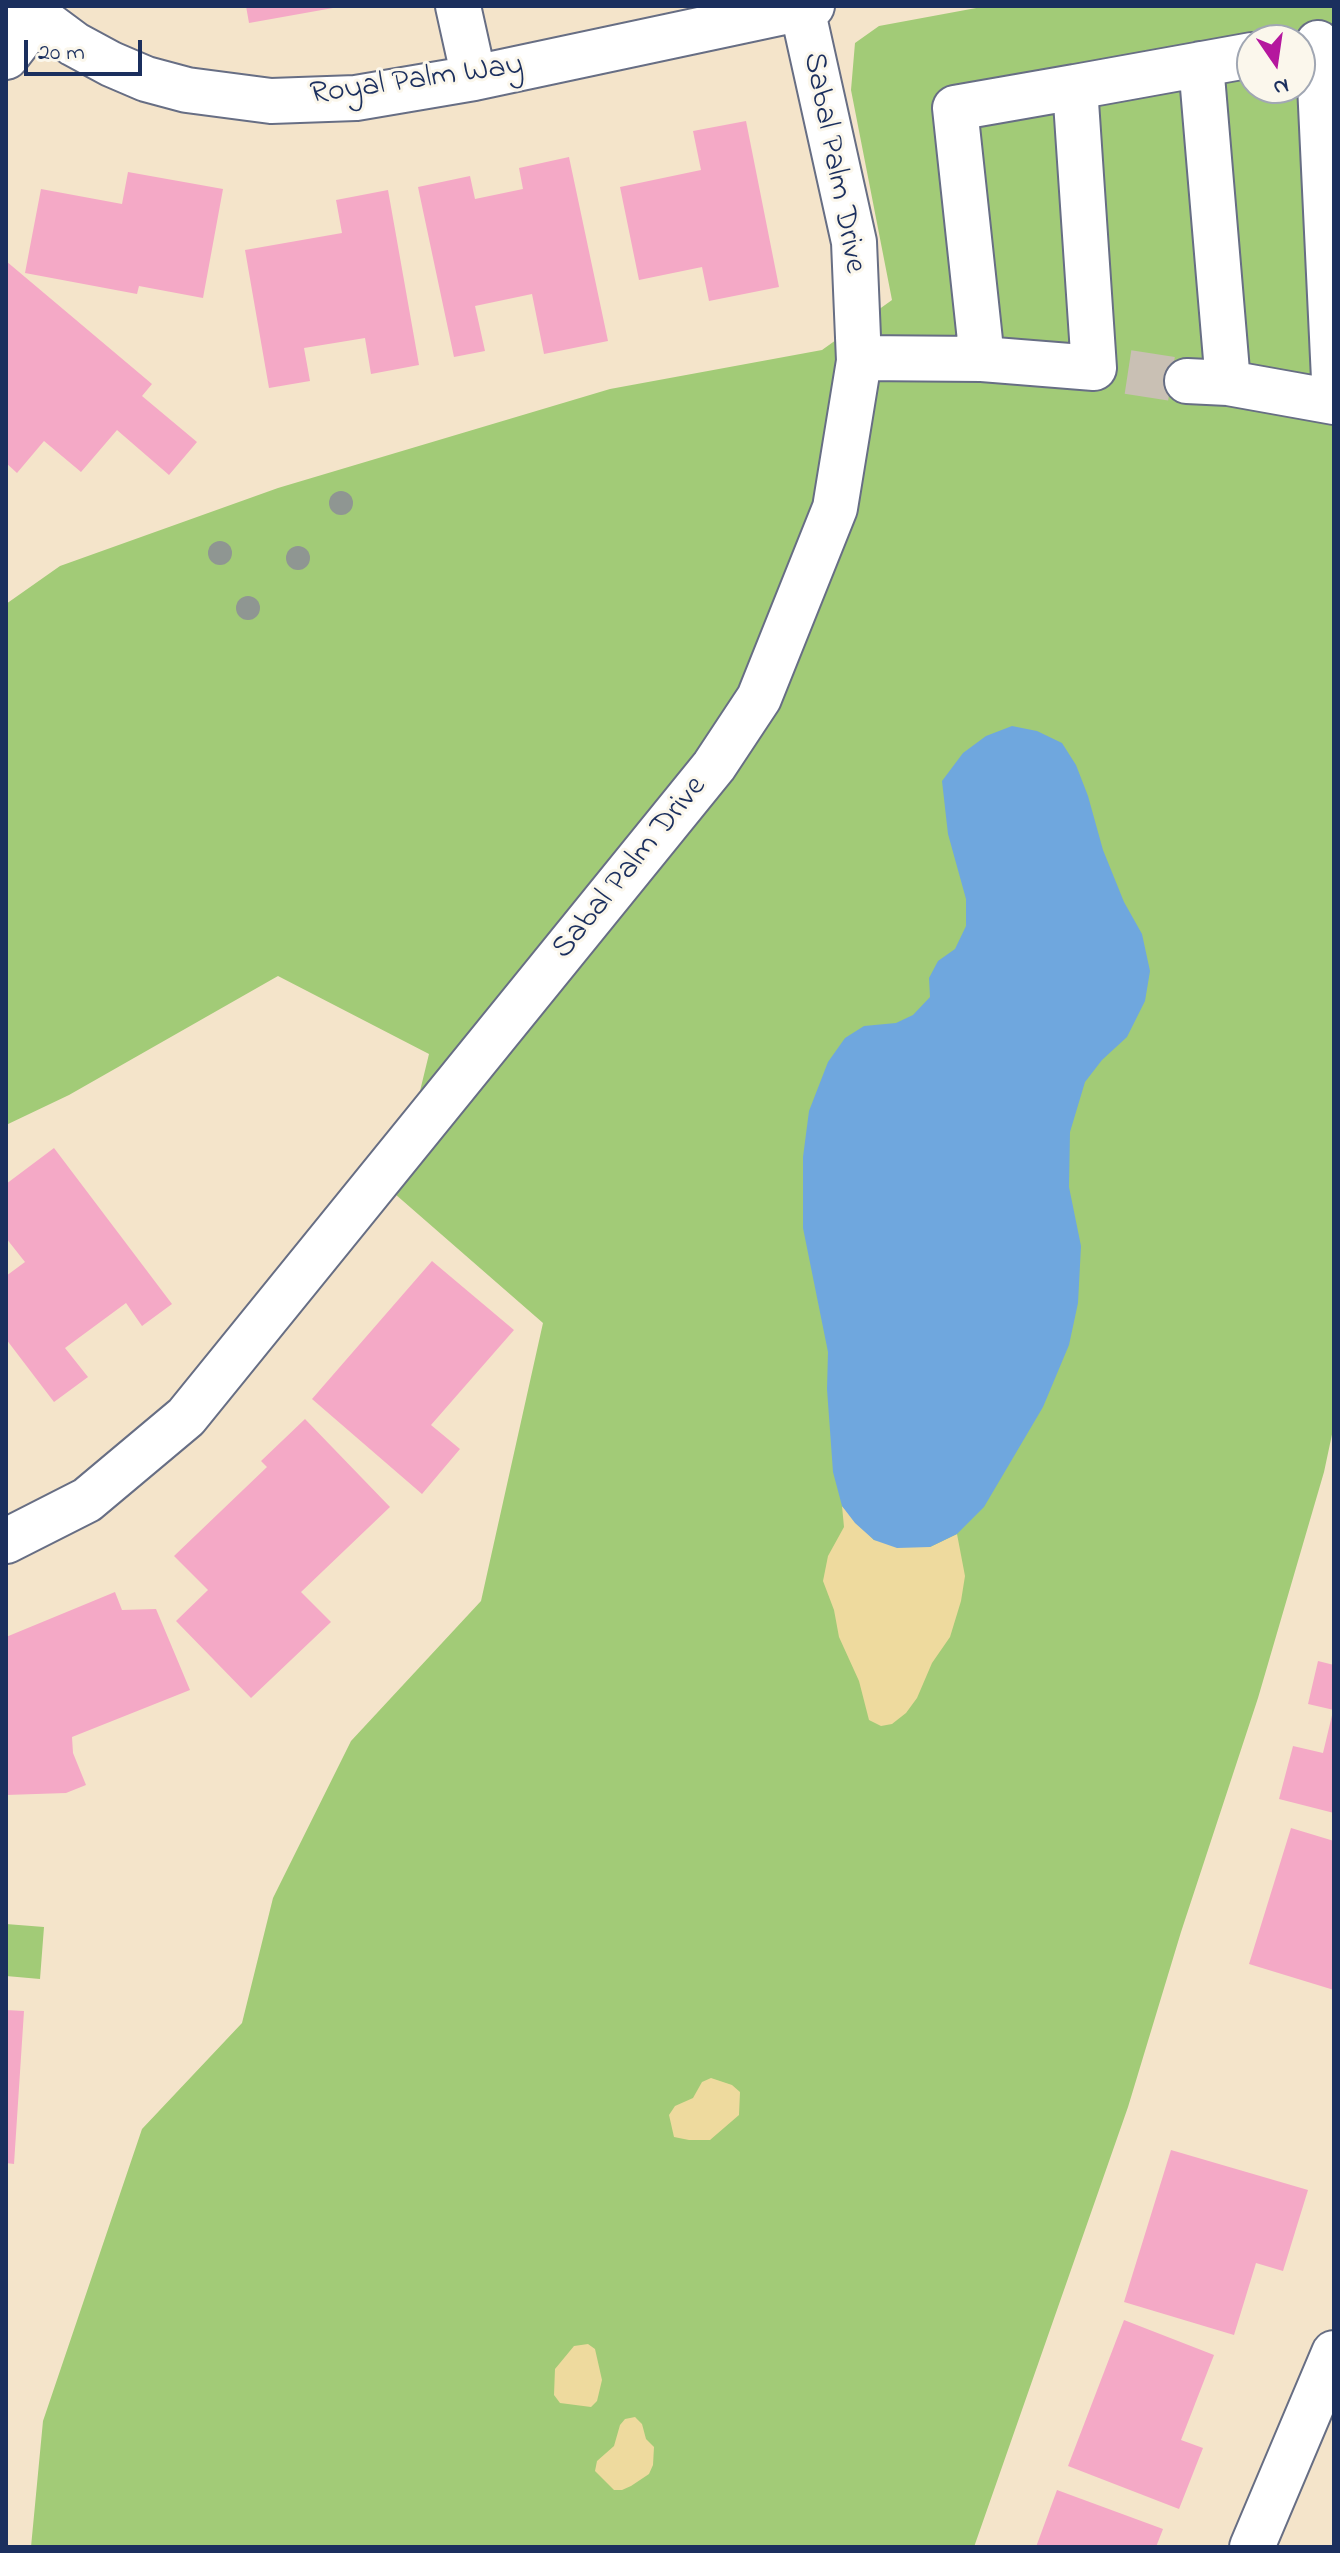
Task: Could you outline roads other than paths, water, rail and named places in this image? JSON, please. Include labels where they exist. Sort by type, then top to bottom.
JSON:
[{"type":"street","points":[[458,6],[474,78]]},
{"type":"street","name":"Royal Palm Way","points":[[6,57],[30,12],[74,44],[123,69],[174,86],[229,97],[271,101],[356,98],[474,78],[807,7]]},
{"type":"street","name":"Sabal Palm Drive","points":[[6,1541],[87,1500],[186,1417],[714,766],[759,698],[835,508],[859,358],[854,242],[807,7]]},
{"type":"street","points":[[982,359],[955,108],[1236,58]]},
{"type":"street","points":[[1201,64],[1207,382],[1334,402]]},
{"type":"street","points":[[859,358],[982,359],[1111,370],[1075,87]]},
{"type":"street","points":[[1316,104],[1334,379]]},
{"type":"street","points":[[1252,2547],[1334,2353]]},
{"type":"water","points":[[1012,726],[1037,731],[1062,743],[1076,765],[1103,850],[1124,902],[1142,934],[1150,971],[1145,1001],[1127,1037],[1102,1060],[1085,1082],[1070,1132],[1069,1187],[1081,1246],[1078,1303],[1069,1345],[1043,1407],[984,1507],[957,1534],[930,1547],[897,1548],[874,1540],[855,1523],[842,1506],[833,1472],[827,1389],[828,1352],[803,1228],[803,1157],[809,1111],[828,1062],[845,1038],[864,1026],[896,1023],[913,1015],[930,997],[929,978],[938,961],[955,949],[966,926],[966,899],[948,834],[942,781],[963,753],[986,736]]},
{"type":"tunnel","points":[[1128,372],[1187,381]]}]
